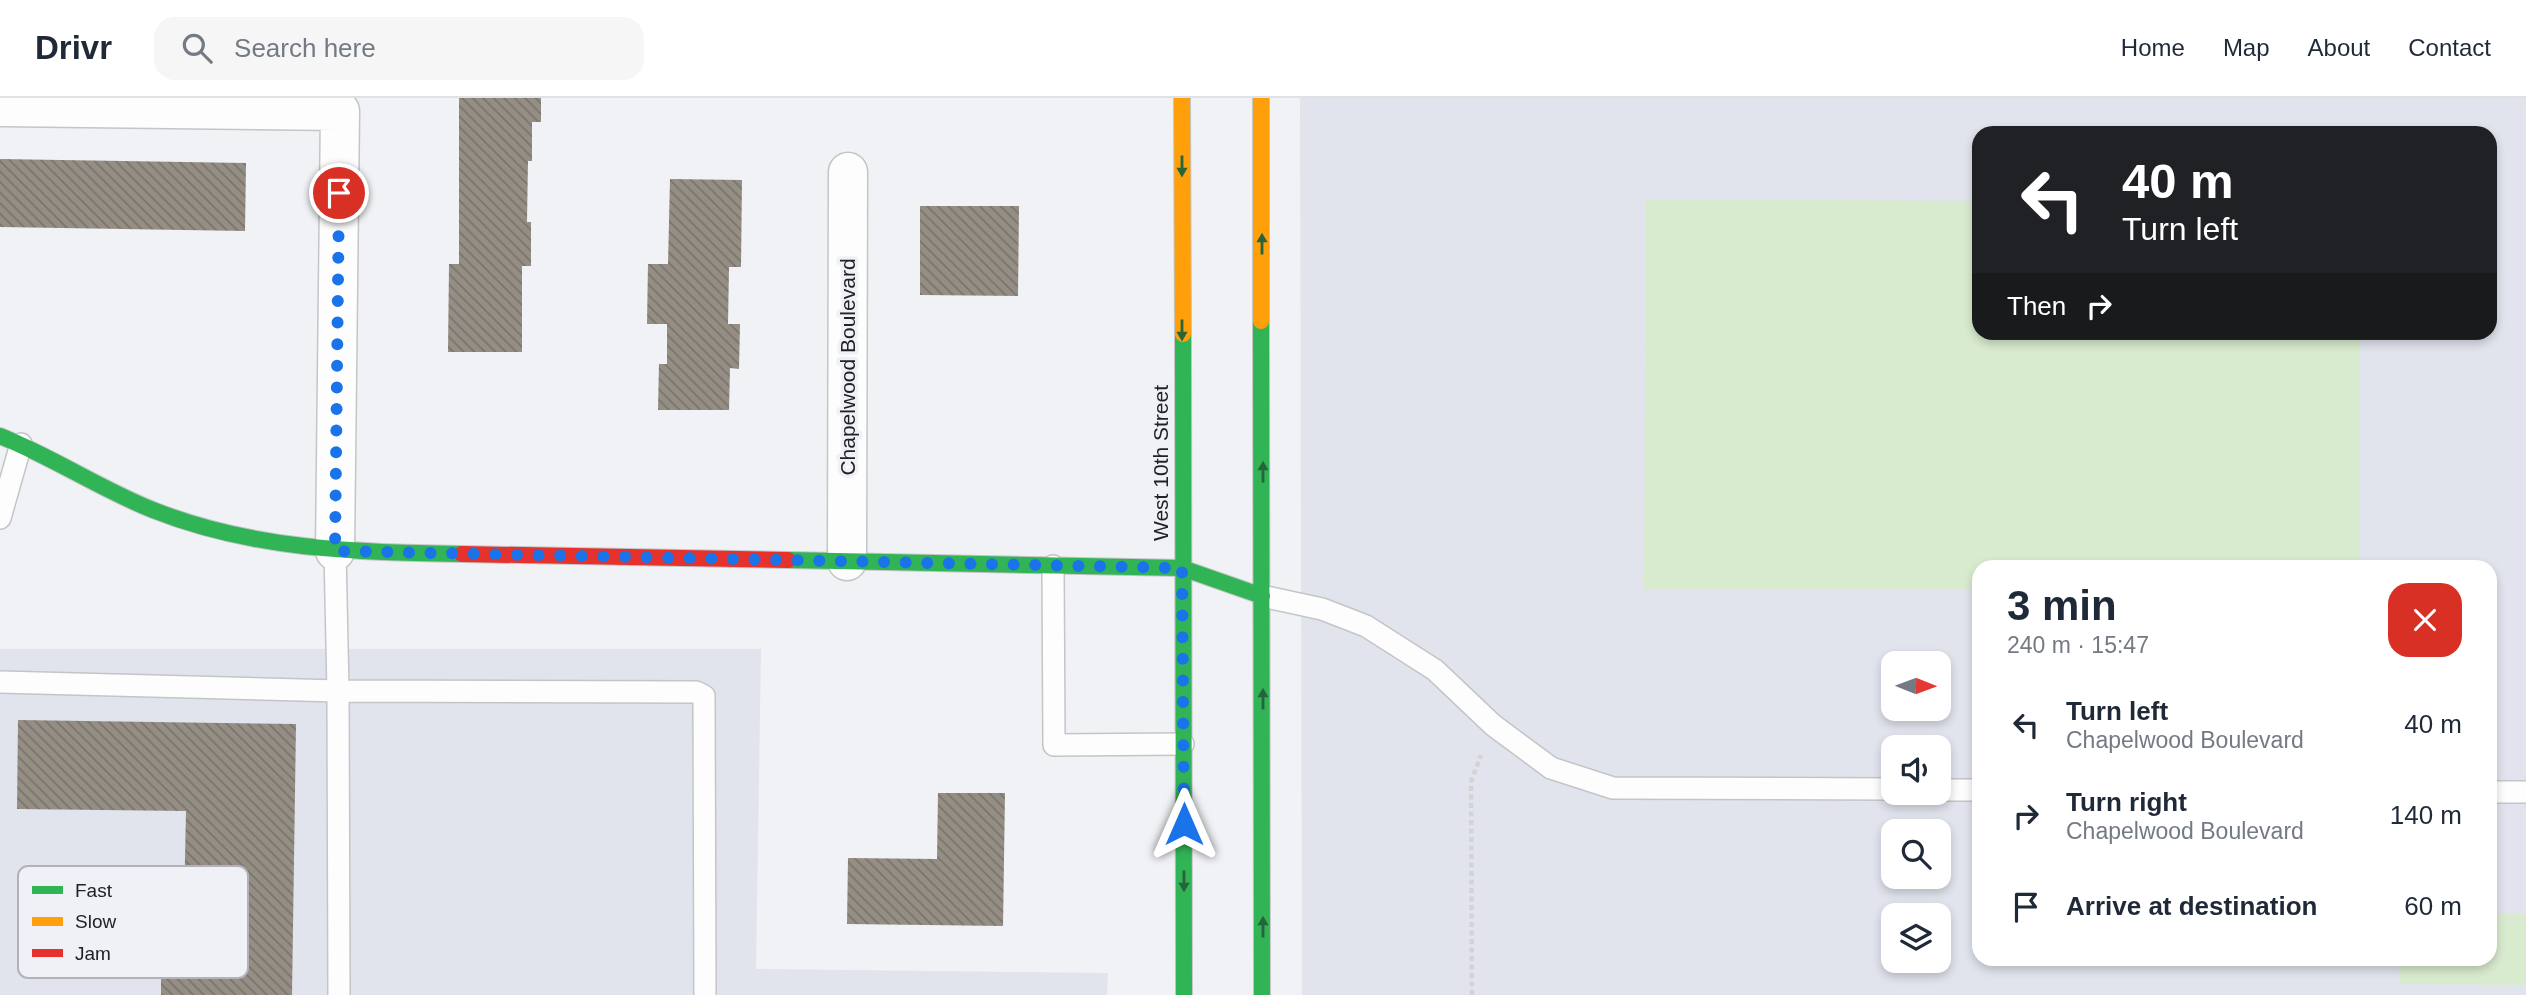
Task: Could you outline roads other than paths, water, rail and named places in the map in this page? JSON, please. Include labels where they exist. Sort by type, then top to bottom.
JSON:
[{"type":"main road","name":"West 10th Street","points":[[1182,98],[1184,995]]},
{"type":"main road","points":[[1261,98],[1262,995]]},
{"type":"main road","points":[[0,436],[21,444],[125,498],[199,526],[252,540],[335,551],[1182,568],[1262,596]]},
{"type":"street","points":[[0,107],[340,111],[335,551]]},
{"type":"street","name":"Chapelwood Boulevard","points":[[847,561],[848,172]]},
{"type":"lane","points":[[0,518],[21,444]]},
{"type":"lane","points":[[335,551],[339,995]]},
{"type":"lane","points":[[1053,566],[1054,745],[1183,744]]},
{"type":"lane","points":[[1262,596],[1322,609],[1366,626],[1435,670],[1493,725],[1551,768],[1613,788],[1881,789]]},
{"type":"lane","points":[[0,682],[338,691],[696,692],[704,696],[705,995]]},
{"type":"lane","points":[[1951,790],[1972,790]]},
{"type":"lane","points":[[2497,792],[2526,792]]}]
